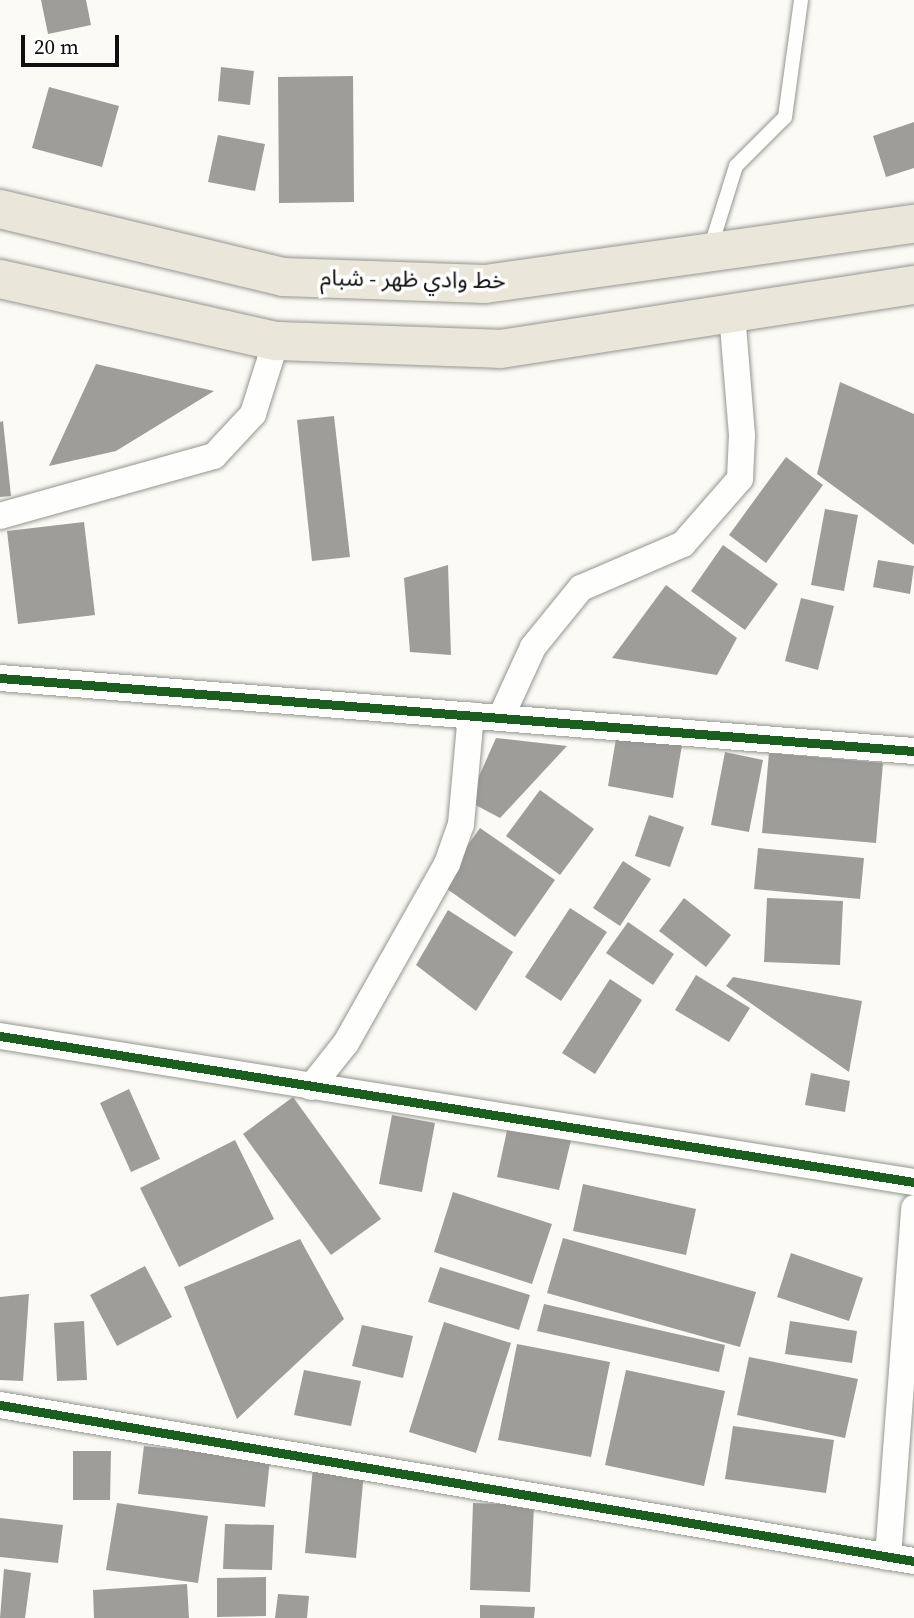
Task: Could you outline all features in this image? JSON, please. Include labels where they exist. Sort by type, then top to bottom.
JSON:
[{"type":"main road","name":"خط وادي ظهر - شبام","points":[[0,209],[283,277],[485,284],[914,225]]},
{"type":"main road","points":[[0,279],[275,341],[500,349],[914,285]]},
{"type":"street","points":[[501,718],[533,647],[581,588],[684,544],[740,479],[742,435],[732,313]]},
{"type":"street","points":[[0,516],[214,456],[253,414],[275,341]]},
{"type":"street","points":[[0,678],[914,751]]},
{"type":"street","points":[[311,1087],[346,1043],[447,864],[461,824],[471,715]]},
{"type":"street","points":[[0,1036],[914,1182]]},
{"type":"street","points":[[888,1557],[914,1208]]},
{"type":"street","points":[[0,1405],[914,1561]]},
{"type":"lane","points":[[709,253],[736,166],[785,117],[800,0]]},
{"type":"building","points":[[41,0],[86,0],[91,25],[48,34]]},
{"type":"building","points":[[221,67],[254,71],[250,105],[218,101]]},
{"type":"building","points":[[353,76],[354,202],[279,203],[278,77]]},
{"type":"building","points":[[49,87],[119,106],[102,167],[32,148]]},
{"type":"building","points":[[914,122],[914,168],[886,177],[873,136]]},
{"type":"building","points":[[218,135],[265,144],[255,191],[208,182]]},
{"type":"building","points":[[96,364],[214,391],[116,451],[49,466]]},
{"type":"building","points":[[840,382],[914,414],[914,545],[817,474]]},
{"type":"building","points":[[334,416],[350,557],[312,561],[297,420]]},
{"type":"building","points":[[3,421],[11,496],[0,497],[0,422]]},
{"type":"building","points":[[786,457],[823,485],[766,563],[729,535]]},
{"type":"building","points":[[825,509],[858,515],[844,591],[811,585]]},
{"type":"building","points":[[84,522],[95,615],[18,624],[7,531]]},
{"type":"building","points":[[723,545],[778,584],[745,630],[691,591]]},
{"type":"building","points":[[878,560],[914,566],[910,594],[873,587]]},
{"type":"building","points":[[448,565],[451,655],[410,652],[404,578]]},
{"type":"building","points":[[666,585],[737,638],[717,675],[612,658]]},
{"type":"building","points":[[801,598],[834,606],[818,670],[785,661]]},
{"type":"building","points":[[617,733],[682,745],[673,798],[608,786]]},
{"type":"building","points":[[496,738],[567,746],[500,818],[468,801]]},
{"type":"building","points":[[725,752],[763,760],[749,832],[711,825]]},
{"type":"building","points":[[769,753],[883,763],[876,843],[762,833]]},
{"type":"building","points":[[540,790],[594,829],[560,875],[506,836]]},
{"type":"building","points":[[649,815],[684,827],[670,867],[635,856]]},
{"type":"building","points":[[480,828],[555,880],[515,937],[440,884]]},
{"type":"building","points":[[758,848],[864,858],[860,899],[754,889]]},
{"type":"building","points":[[623,861],[651,879],[620,926],[593,908]]},
{"type":"building","points":[[684,898],[731,935],[706,967],[659,931]]},
{"type":"building","points":[[767,898],[843,901],[840,965],[764,962]]},
{"type":"building","points":[[570,908],[607,932],[561,1001],[525,977]]},
{"type":"building","points":[[448,910],[513,952],[476,1011],[416,965]]},
{"type":"building","points":[[628,922],[674,954],[653,985],[606,953]]},
{"type":"building","points":[[696,975],[750,1008],[729,1042],[675,1010]]},
{"type":"building","points":[[733,977],[862,1001],[849,1072],[726,986]]},
{"type":"building","points":[[610,979],[642,1000],[595,1074],[562,1053]]},
{"type":"building","points":[[811,1073],[850,1081],[845,1112],[805,1105]]},
{"type":"building","points":[[129,1089],[160,1159],[131,1172],[100,1103]]},
{"type":"building","points":[[293,1097],[381,1219],[331,1255],[243,1134]]},
{"type":"building","points":[[392,1115],[435,1123],[422,1192],[379,1184]]},
{"type":"building","points":[[508,1126],[571,1140],[559,1190],[497,1177]]},
{"type":"building","points":[[235,1140],[274,1219],[179,1267],[140,1188]]},
{"type":"building","points":[[583,1184],[696,1209],[686,1255],[573,1231]]},
{"type":"building","points":[[453,1192],[552,1224],[532,1284],[434,1252]]},
{"type":"building","points":[[563,1238],[756,1292],[740,1347],[547,1293]]},
{"type":"building","points":[[300,1239],[344,1319],[237,1419],[184,1287]]},
{"type":"building","points":[[791,1253],[863,1278],[849,1321],[777,1297]]},
{"type":"building","points":[[145,1266],[172,1317],[117,1346],[90,1295]]},
{"type":"building","points":[[440,1267],[530,1295],[519,1330],[428,1302]]},
{"type":"building","points":[[29,1294],[23,1381],[0,1380],[0,1297]]},
{"type":"building","points":[[544,1304],[725,1345],[719,1372],[537,1331]]},
{"type":"building","points":[[84,1321],[87,1380],[57,1381],[54,1323]]},
{"type":"building","points":[[790,1321],[857,1331],[852,1363],[785,1354]]},
{"type":"building","points":[[444,1322],[511,1343],[476,1453],[409,1432]]},
{"type":"building","points":[[362,1325],[413,1336],[403,1378],[352,1366]]},
{"type":"building","points":[[517,1344],[610,1362],[591,1457],[498,1440]]},
{"type":"building","points":[[749,1357],[858,1379],[845,1438],[737,1415]]},
{"type":"building","points":[[304,1370],[361,1381],[351,1426],[294,1415]]},
{"type":"building","points":[[626,1370],[725,1391],[704,1486],[605,1465]]},
{"type":"building","points":[[733,1426],[834,1440],[826,1493],[725,1479]]},
{"type":"building","points":[[144,1446],[270,1459],[265,1507],[138,1494]]},
{"type":"building","points":[[73,1451],[111,1451],[110,1500],[73,1500]]},
{"type":"building","points":[[313,1467],[364,1472],[356,1558],[305,1553]]},
{"type":"building","points":[[117,1503],[208,1516],[198,1583],[106,1570]]},
{"type":"building","points":[[473,1503],[534,1505],[530,1592],[470,1590]]},
{"type":"building","points":[[0,1518],[63,1525],[58,1563],[0,1557]]},
{"type":"building","points":[[225,1524],[274,1525],[272,1570],[223,1569]]},
{"type":"building","points":[[4,1569],[31,1573],[25,1618],[0,1618]]},
{"type":"building","points":[[266,1577],[266,1616],[217,1617],[217,1578]]},
{"type":"building","points":[[187,1584],[189,1618],[94,1618],[93,1590]]},
{"type":"building","points":[[278,1594],[309,1596],[307,1618],[275,1618]]},
{"type":"building","points":[[480,1605],[535,1607],[534,1618],[480,1618]]},
{"type":"cycle path","points":[[0,678],[914,751]]},
{"type":"cycle path","points":[[0,1036],[914,1182]]},
{"type":"cycle path","points":[[0,1405],[914,1561]]}]
